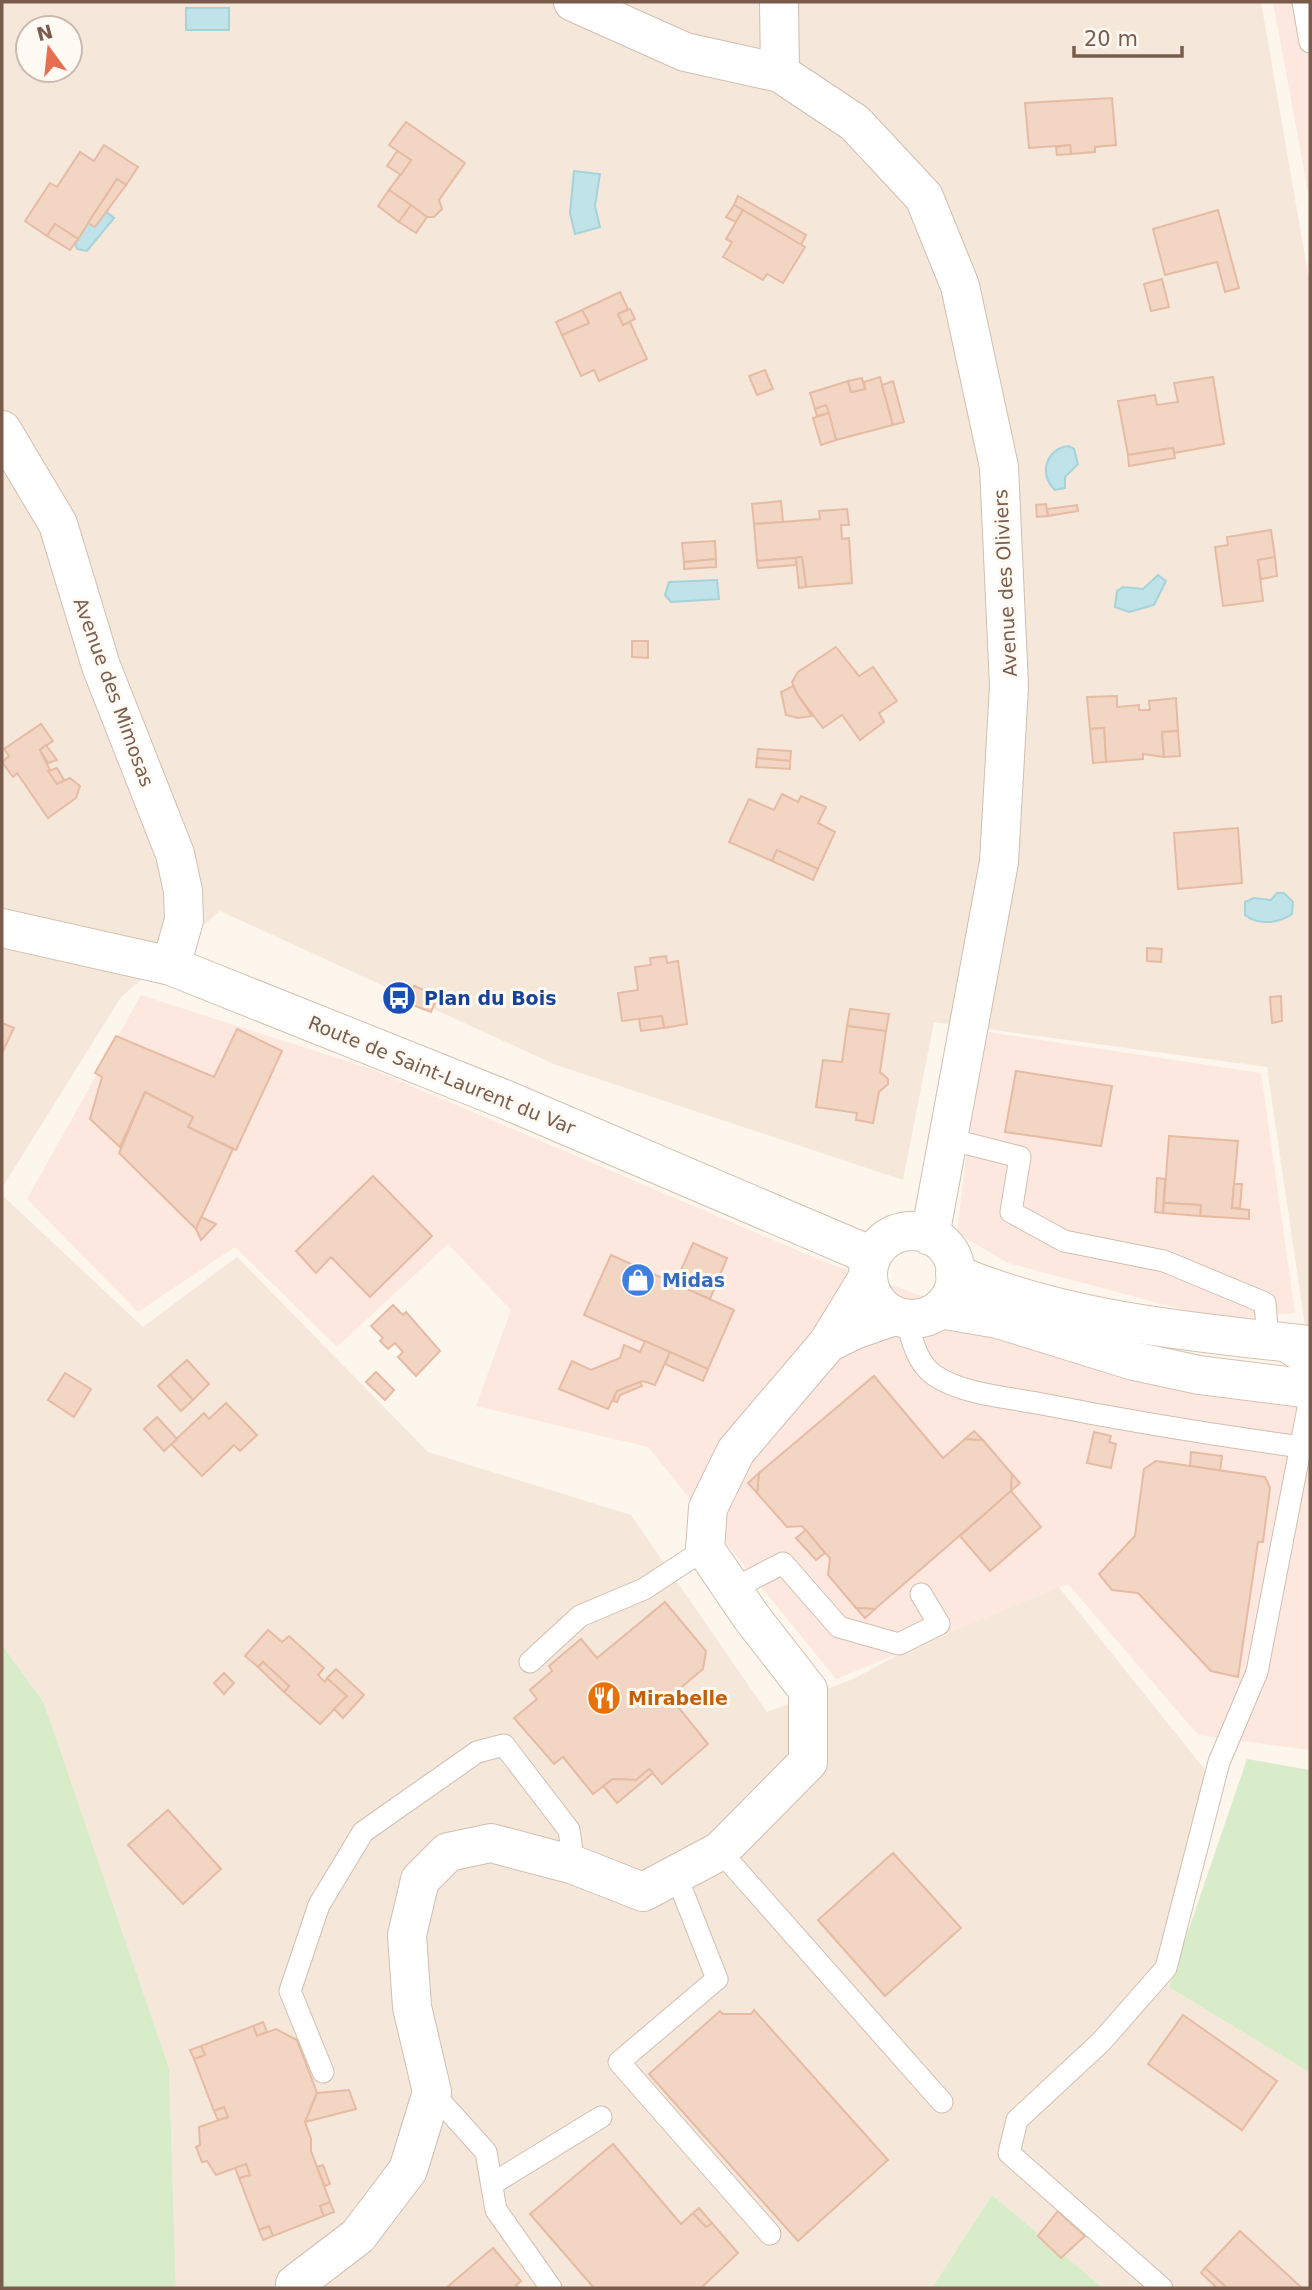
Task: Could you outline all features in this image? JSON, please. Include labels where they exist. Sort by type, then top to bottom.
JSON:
[{"type":"street","points":[[573,2],[624,10],[685,52],[780,73],[779,2]]},
{"type":"street","name":"Avenue des Oliviers","points":[[780,73],[855,123],[924,197],[960,286],[999,467],[1009,686],[999,862],[930,1236]]},
{"type":"street","name":"Avenue des Mimosas","points":[[2,430],[58,524],[101,666],[175,854],[183,891],[184,920],[171,966]]},
{"type":"street","name":"Route de Saint-Laurent du Var","points":[[2,928],[171,966],[504,1099],[870,1268]]},
{"type":"street","points":[[295,2284],[358,2236],[408,2171],[432,2091],[412,2007],[407,1935],[419,1880],[448,1852],[491,1843],[574,1865],[643,1892],[720,1851],[808,1762],[808,1690],[705,1549],[708,1508],[736,1451],[828,1343],[870,1268],[892,1236],[912,1231],[930,1236],[951,1255],[955,1274],[952,1294],[913,1315],[854,1330],[828,1343]]},
{"type":"street","points":[[870,1268],[876,1301],[913,1315],[998,1319],[1135,1360],[1199,1375],[1310,1389]]},
{"type":"street","points":[[955,1274],[1005,1293],[1109,1318],[1199,1334],[1310,1345]]},
{"type":"lane","points":[[1303,2],[1310,42]]},
{"type":"lane","points":[[949,1139],[1020,1157],[1011,1212],[1064,1241],[1164,1261],[1265,1303],[1268,1341],[1305,1364],[1310,1375]]},
{"type":"lane","points":[[913,1315],[916,1352],[924,1366],[936,1376],[970,1390],[1186,1432],[1301,1447]]},
{"type":"lane","points":[[1162,2288],[1009,2153],[1017,2120],[1101,2042],[1166,1968],[1219,1762],[1257,1672],[1310,1398]]},
{"type":"lane","points":[[530,1662],[580,1616],[644,1589],[705,1549]]},
{"type":"lane","points":[[733,1590],[783,1563],[839,1628],[898,1644],[939,1624],[921,1594]]},
{"type":"lane","points":[[323,2072],[290,1991],[319,1905],[363,1832],[477,1752],[504,1745],[569,1830],[574,1865]]},
{"type":"lane","points":[[720,1851],[942,2102]]},
{"type":"lane","points":[[676,1875],[717,1979],[619,2062],[770,2234]]},
{"type":"lane","points":[[432,2091],[486,2152],[496,2210],[551,2288]]},
{"type":"lane","points":[[492,2185],[601,2117]]},
{"type":"shaded area","points":[[2,2],[1261,2],[1310,285],[1310,1327],[1305,1326],[1267,1067],[934,1022],[903,1180],[556,1065],[220,911],[121,997],[2,1188]]},
{"type":"shaded area","points":[[1273,2],[1310,2],[1310,203]]},
{"type":"shaded area","points":[[141,995],[374,1070],[825,1262],[1209,1396],[1310,1404],[1310,1750],[1198,1735],[1068,1584],[836,1679],[648,1447],[476,1406],[511,1310],[448,1244],[337,1347],[235,1247],[138,1312],[27,1199]]},
{"type":"shaded area","points":[[981,1031],[1261,1073],[1295,1313],[1222,1320],[1008,1263],[957,1233]]},
{"type":"shaded area","points":[[2,1195],[143,1327],[237,1257],[428,1452],[631,1515],[767,1712],[853,1679],[1049,1575],[1218,1786],[1169,1987],[1310,2073],[1310,2288],[1103,2288],[992,2195],[932,2288],[176,2288],[169,2068],[44,1703],[2,1645]]},
{"type":"green space","points":[[2,1645],[44,1703],[169,2068],[176,2288],[2,2288]]},
{"type":"green space","points":[[1247,1759],[1310,1770],[1310,2073],[1169,1987]]},
{"type":"green space","points":[[992,2195],[1103,2288],[932,2288]]},
{"type":"water","points":[[186,8],[229,8],[229,30],[186,30]]},
{"type":"water","points":[[574,171],[600,174],[595,206],[600,227],[575,234],[570,213]]},
{"type":"water","points":[[99,206],[114,218],[87,251],[77,249],[75,242]]},
{"type":"water","points":[[1069,446],[1074,449],[1078,464],[1065,477],[1065,488],[1055,490],[1047,477],[1047,463],[1055,452]]},
{"type":"water","points":[[1158,575],[1166,581],[1154,605],[1129,612],[1115,607],[1117,591],[1123,587],[1143,589]]},
{"type":"water","points":[[717,580],[719,599],[671,602],[665,595],[669,582]]},
{"type":"water","points":[[1277,893],[1284,893],[1293,902],[1292,914],[1269,922],[1256,921],[1245,915],[1245,902],[1254,898],[1271,900]]},
{"type":"building","points":[[1112,98],[1116,145],[1095,147],[1095,152],[1071,154],[1070,145],[1029,148],[1025,103]]},
{"type":"building","points":[[406,122],[465,163],[439,200],[442,209],[434,217],[427,217],[389,190],[411,160],[389,145]]},
{"type":"building","points":[[104,145],[138,167],[126,185],[117,179],[78,239],[55,224],[47,236],[25,221],[50,183],[57,187],[80,152],[94,161]]},
{"type":"building","points":[[1070,145],[1071,154],[1057,155],[1056,147]]},
{"type":"building","points":[[397,151],[411,160],[401,175],[387,166]]},
{"type":"building","points":[[117,179],[126,185],[95,227],[88,223]]},
{"type":"building","points":[[389,190],[411,205],[399,222],[378,206]]},
{"type":"building","points":[[738,196],[806,235],[801,245],[734,205]]},
{"type":"building","points":[[411,205],[427,217],[416,233],[399,222]]},
{"type":"building","points":[[734,205],[743,210],[736,222],[726,217]]},
{"type":"building","points":[[743,210],[805,247],[783,283],[767,274],[763,280],[723,257],[732,242],[726,239]]},
{"type":"building","points":[[1218,210],[1239,288],[1225,292],[1217,262],[1165,275],[1153,229]]},
{"type":"building","points":[[55,224],[78,239],[70,250],[47,236]]},
{"type":"building","points":[[1162,279],[1169,307],[1151,311],[1144,284]]},
{"type":"building","points":[[620,292],[628,309],[618,314],[623,325],[630,322],[647,359],[599,381],[594,370],[581,376],[562,335],[589,323],[582,310]]},
{"type":"building","points":[[630,309],[635,319],[623,325],[618,314]]},
{"type":"building","points":[[582,310],[589,323],[562,335],[556,322]]},
{"type":"building","points":[[765,370],[773,389],[757,395],[749,376]]},
{"type":"building","points":[[880,377],[893,425],[836,440],[826,405],[815,409],[810,393],[848,381],[851,392],[865,389],[864,382]]},
{"type":"building","points":[[1213,377],[1224,444],[1174,453],[1173,448],[1128,455],[1118,401],[1155,395],[1157,405],[1178,402],[1174,383]]},
{"type":"building","points":[[862,378],[865,389],[851,392],[848,381]]},
{"type":"building","points":[[893,381],[904,422],[893,425],[882,385]]},
{"type":"building","points":[[826,405],[829,413],[817,416],[815,409]]},
{"type":"building","points":[[829,413],[836,440],[821,445],[813,418]]},
{"type":"building","points":[[1173,448],[1175,458],[1129,466],[1128,455]]},
{"type":"building","points":[[781,501],[783,522],[754,524],[752,504]]},
{"type":"building","points":[[1046,504],[1048,516],[1037,517],[1036,505]]},
{"type":"building","points":[[1077,505],[1078,511],[1048,516],[1047,509]]},
{"type":"building","points":[[847,509],[849,525],[841,525],[842,539],[849,538],[852,583],[806,587],[802,557],[757,561],[754,524],[820,519],[819,511]]},
{"type":"building","points":[[1271,530],[1275,557],[1258,560],[1263,601],[1223,606],[1215,547],[1228,545],[1227,537]]},
{"type":"building","points":[[715,541],[716,559],[684,562],[682,543]]},
{"type":"building","points":[[802,557],[806,587],[799,588],[796,558]]},
{"type":"building","points":[[1275,557],[1277,576],[1261,579],[1258,560]]},
{"type":"building","points":[[796,558],[796,565],[758,568],[757,561]]},
{"type":"building","points":[[716,559],[716,567],[684,569],[684,562]]},
{"type":"building","points":[[632,641],[648,641],[648,658],[632,657]]},
{"type":"building","points":[[836,647],[859,676],[873,667],[897,701],[879,713],[884,722],[860,740],[842,715],[823,728],[797,694],[792,682],[798,672]]},
{"type":"building","points":[[793,686],[812,716],[798,718],[786,715],[781,692]]},
{"type":"building","points":[[1117,696],[1117,707],[1139,705],[1139,710],[1150,710],[1149,701],[1176,698],[1178,731],[1162,732],[1164,757],[1143,754],[1143,759],[1106,762],[1104,728],[1090,729],[1087,697]]},
{"type":"building","points":[[41,724],[53,741],[40,750],[57,784],[70,778],[80,786],[76,798],[48,818],[17,773],[13,777],[2,762],[9,756],[4,749]]},
{"type":"building","points":[[1104,728],[1106,762],[1093,763],[1090,729]]},
{"type":"building","points":[[1178,731],[1180,756],[1164,757],[1162,732]]},
{"type":"building","points":[[46,745],[57,760],[48,763],[40,750]]},
{"type":"building","points":[[758,749],[791,751],[790,761],[757,758]]},
{"type":"building","points":[[757,758],[790,761],[790,769],[756,767]]},
{"type":"building","points":[[57,768],[64,780],[57,784],[48,771]]},
{"type":"building","points":[[782,794],[798,802],[801,796],[826,807],[818,823],[835,832],[818,869],[777,850],[772,861],[729,842],[749,799],[774,810]]},
{"type":"building","points":[[1238,828],[1242,883],[1178,889],[1174,833]]},
{"type":"building","points":[[777,850],[818,869],[813,880],[772,861]]},
{"type":"building","points":[[1147,948],[1162,949],[1161,962],[1147,961]]},
{"type":"building","points":[[666,956],[667,963],[678,961],[687,1024],[664,1028],[662,1016],[622,1021],[618,993],[638,990],[635,967],[651,965],[650,958]]},
{"type":"building","points":[[414,986],[438,996],[431,1012],[407,1003]]},
{"type":"building","points":[[1281,996],[1282,1021],[1272,1023],[1270,997]]},
{"type":"building","points":[[850,1009],[889,1014],[886,1031],[847,1026]]},
{"type":"building","points":[[662,1016],[664,1028],[641,1031],[639,1019]]},
{"type":"building","points":[[2,1023],[14,1028],[2,1053]]},
{"type":"building","points":[[847,1026],[886,1031],[880,1072],[888,1079],[888,1084],[879,1092],[873,1123],[856,1120],[857,1113],[816,1107],[823,1060],[842,1062]]},
{"type":"building","points":[[237,1029],[282,1051],[236,1150],[188,1127],[193,1117],[145,1092],[120,1147],[90,1119],[102,1077],[95,1073],[116,1036],[214,1077]]},
{"type":"building","points":[[1016,1071],[1112,1086],[1101,1146],[1005,1132]]},
{"type":"building","points":[[145,1092],[193,1117],[188,1127],[233,1149],[196,1229],[119,1153]]},
{"type":"building","points":[[1169,1136],[1238,1141],[1232,1208],[1249,1210],[1249,1219],[1200,1216],[1201,1205],[1164,1203]]},
{"type":"building","points":[[373,1176],[432,1236],[370,1297],[331,1257],[316,1273],[296,1251]]},
{"type":"building","points":[[1157,1178],[1165,1179],[1163,1213],[1155,1212]]},
{"type":"building","points":[[1234,1184],[1242,1184],[1240,1208],[1232,1208]]},
{"type":"building","points":[[1164,1203],[1201,1205],[1200,1216],[1163,1213]]},
{"type":"building","points":[[201,1217],[216,1224],[201,1240],[196,1229]]},
{"type":"building","points":[[693,1243],[727,1258],[710,1299],[675,1284]]},
{"type":"building","points":[[611,1255],[734,1310],[708,1369],[584,1315]]},
{"type":"building","points":[[393,1305],[403,1315],[406,1312],[440,1351],[416,1376],[398,1357],[403,1352],[395,1343],[388,1349],[380,1341],[383,1338],[371,1326]]},
{"type":"building","points":[[645,1341],[670,1352],[655,1385],[643,1381],[617,1391],[608,1409],[559,1389],[572,1361],[591,1370],[620,1358],[624,1345],[640,1352]]},
{"type":"building","points":[[670,1352],[708,1369],[703,1381],[665,1364]]},
{"type":"building","points":[[187,1360],[209,1384],[193,1400],[170,1375]]},
{"type":"building","points":[[376,1372],[394,1390],[385,1400],[366,1382]]},
{"type":"building","points":[[65,1373],[91,1389],[74,1417],[48,1400]]},
{"type":"building","points":[[170,1375],[193,1400],[181,1411],[158,1386]]},
{"type":"building","points":[[874,1376],[943,1458],[965,1439],[983,1440],[1012,1474],[1011,1491],[875,1609],[856,1608],[828,1575],[830,1558],[802,1526],[787,1527],[757,1493],[759,1473]]},
{"type":"building","points":[[640,1382],[642,1386],[620,1395],[617,1402],[613,1401],[617,1391]]},
{"type":"building","points":[[226,1403],[257,1435],[240,1451],[234,1445],[202,1476],[171,1444],[204,1413],[209,1419]]},
{"type":"building","points":[[157,1417],[177,1439],[164,1451],[144,1429]]},
{"type":"building","points":[[974,1431],[983,1440],[965,1439]]},
{"type":"building","points":[[1094,1432],[1111,1436],[1109,1442],[1116,1444],[1111,1468],[1087,1463]]},
{"type":"building","points":[[1191,1452],[1222,1456],[1220,1471],[1190,1466]]},
{"type":"building","points":[[1156,1461],[1265,1477],[1270,1488],[1263,1542],[1258,1542],[1238,1677],[1211,1671],[1138,1593],[1112,1590],[1099,1574],[1135,1536],[1144,1469]]},
{"type":"building","points":[[759,1473],[757,1493],[748,1483]]},
{"type":"building","points":[[1012,1474],[1020,1483],[1011,1491]]},
{"type":"building","points":[[1011,1491],[1041,1527],[990,1571],[960,1536]]},
{"type":"building","points":[[806,1530],[825,1553],[816,1560],[796,1538]]},
{"type":"building","name":"Mirabelle","points":[[665,1602],[706,1651],[703,1669],[670,1697],[708,1744],[662,1784],[649,1769],[636,1780],[613,1779],[593,1794],[563,1757],[554,1764],[514,1718],[537,1699],[530,1690],[552,1671],[549,1666],[581,1639],[597,1658]]},
{"type":"building","points":[[856,1608],[875,1609],[865,1618]]},
{"type":"building","points":[[268,1630],[282,1642],[289,1636],[324,1668],[318,1675],[325,1682],[327,1678],[347,1696],[320,1724],[284,1692],[289,1686],[263,1662],[258,1667],[245,1656]]},
{"type":"building","points":[[263,1662],[289,1686],[284,1692],[258,1667]]},
{"type":"building","points":[[336,1669],[364,1695],[343,1718],[334,1709],[347,1696],[327,1678]]},
{"type":"building","points":[[224,1673],[234,1683],[224,1694],[214,1683]]},
{"type":"building","points":[[649,1769],[653,1773],[617,1803],[603,1786],[613,1779],[636,1780]]},
{"type":"building","points":[[168,1810],[221,1869],[183,1904],[128,1845]]},
{"type":"building","points":[[893,1853],[961,1928],[885,1996],[818,1920]]},
{"type":"building","points":[[754,2010],[888,2160],[798,2241],[649,2074],[720,2011],[723,2014],[751,2014]]},
{"type":"building","points":[[1183,2015],[1277,2081],[1242,2130],[1148,2064]]},
{"type":"building","points":[[263,2022],[267,2032],[257,2036],[253,2026]]},
{"type":"building","points":[[253,2026],[257,2036],[276,2029],[297,2040],[317,2093],[305,2122],[311,2139],[311,2151],[330,2202],[320,2206],[324,2216],[273,2236],[269,2226],[259,2230],[239,2178],[250,2175],[246,2164],[216,2175],[207,2161],[202,2162],[196,2147],[200,2145],[199,2127],[228,2117],[224,2107],[214,2111],[194,2059],[205,2055],[201,2046]]},
{"type":"building","points":[[201,2046],[205,2055],[194,2059],[190,2050]]},
{"type":"building","points":[[349,2090],[356,2109],[305,2122],[317,2093]]},
{"type":"building","points":[[224,2107],[228,2117],[218,2120],[214,2111]]},
{"type":"building","points":[[613,2144],[681,2224],[693,2213],[706,2227],[712,2223],[738,2253],[701,2288],[594,2288],[530,2214]]},
{"type":"building","points":[[246,2164],[250,2175],[239,2178],[235,2168]]},
{"type":"building","points":[[323,2165],[330,2184],[325,2186],[317,2167]]},
{"type":"building","points":[[330,2202],[334,2212],[324,2216],[320,2206]]},
{"type":"building","points":[[699,2208],[712,2223],[706,2227],[693,2213]]},
{"type":"building","points":[[1058,2211],[1085,2236],[1061,2258],[1038,2236]]},
{"type":"building","points":[[269,2226],[273,2236],[263,2240],[259,2230]]},
{"type":"building","points":[[1240,2231],[1301,2287],[1227,2288],[1205,2268]]},
{"type":"building","points":[[493,2248],[521,2281],[516,2285],[519,2288],[446,2288]]},
{"type":"building","points":[[1205,2268],[1227,2288],[1217,2288],[1201,2273]]},
{"type":"place","name":"Plan du Bois","points":[[399,998]]},
{"type":"place","name":"Midas","points":[[638,1280]]},
{"type":"place","name":"Mirabelle","points":[[604,1698]]}]
